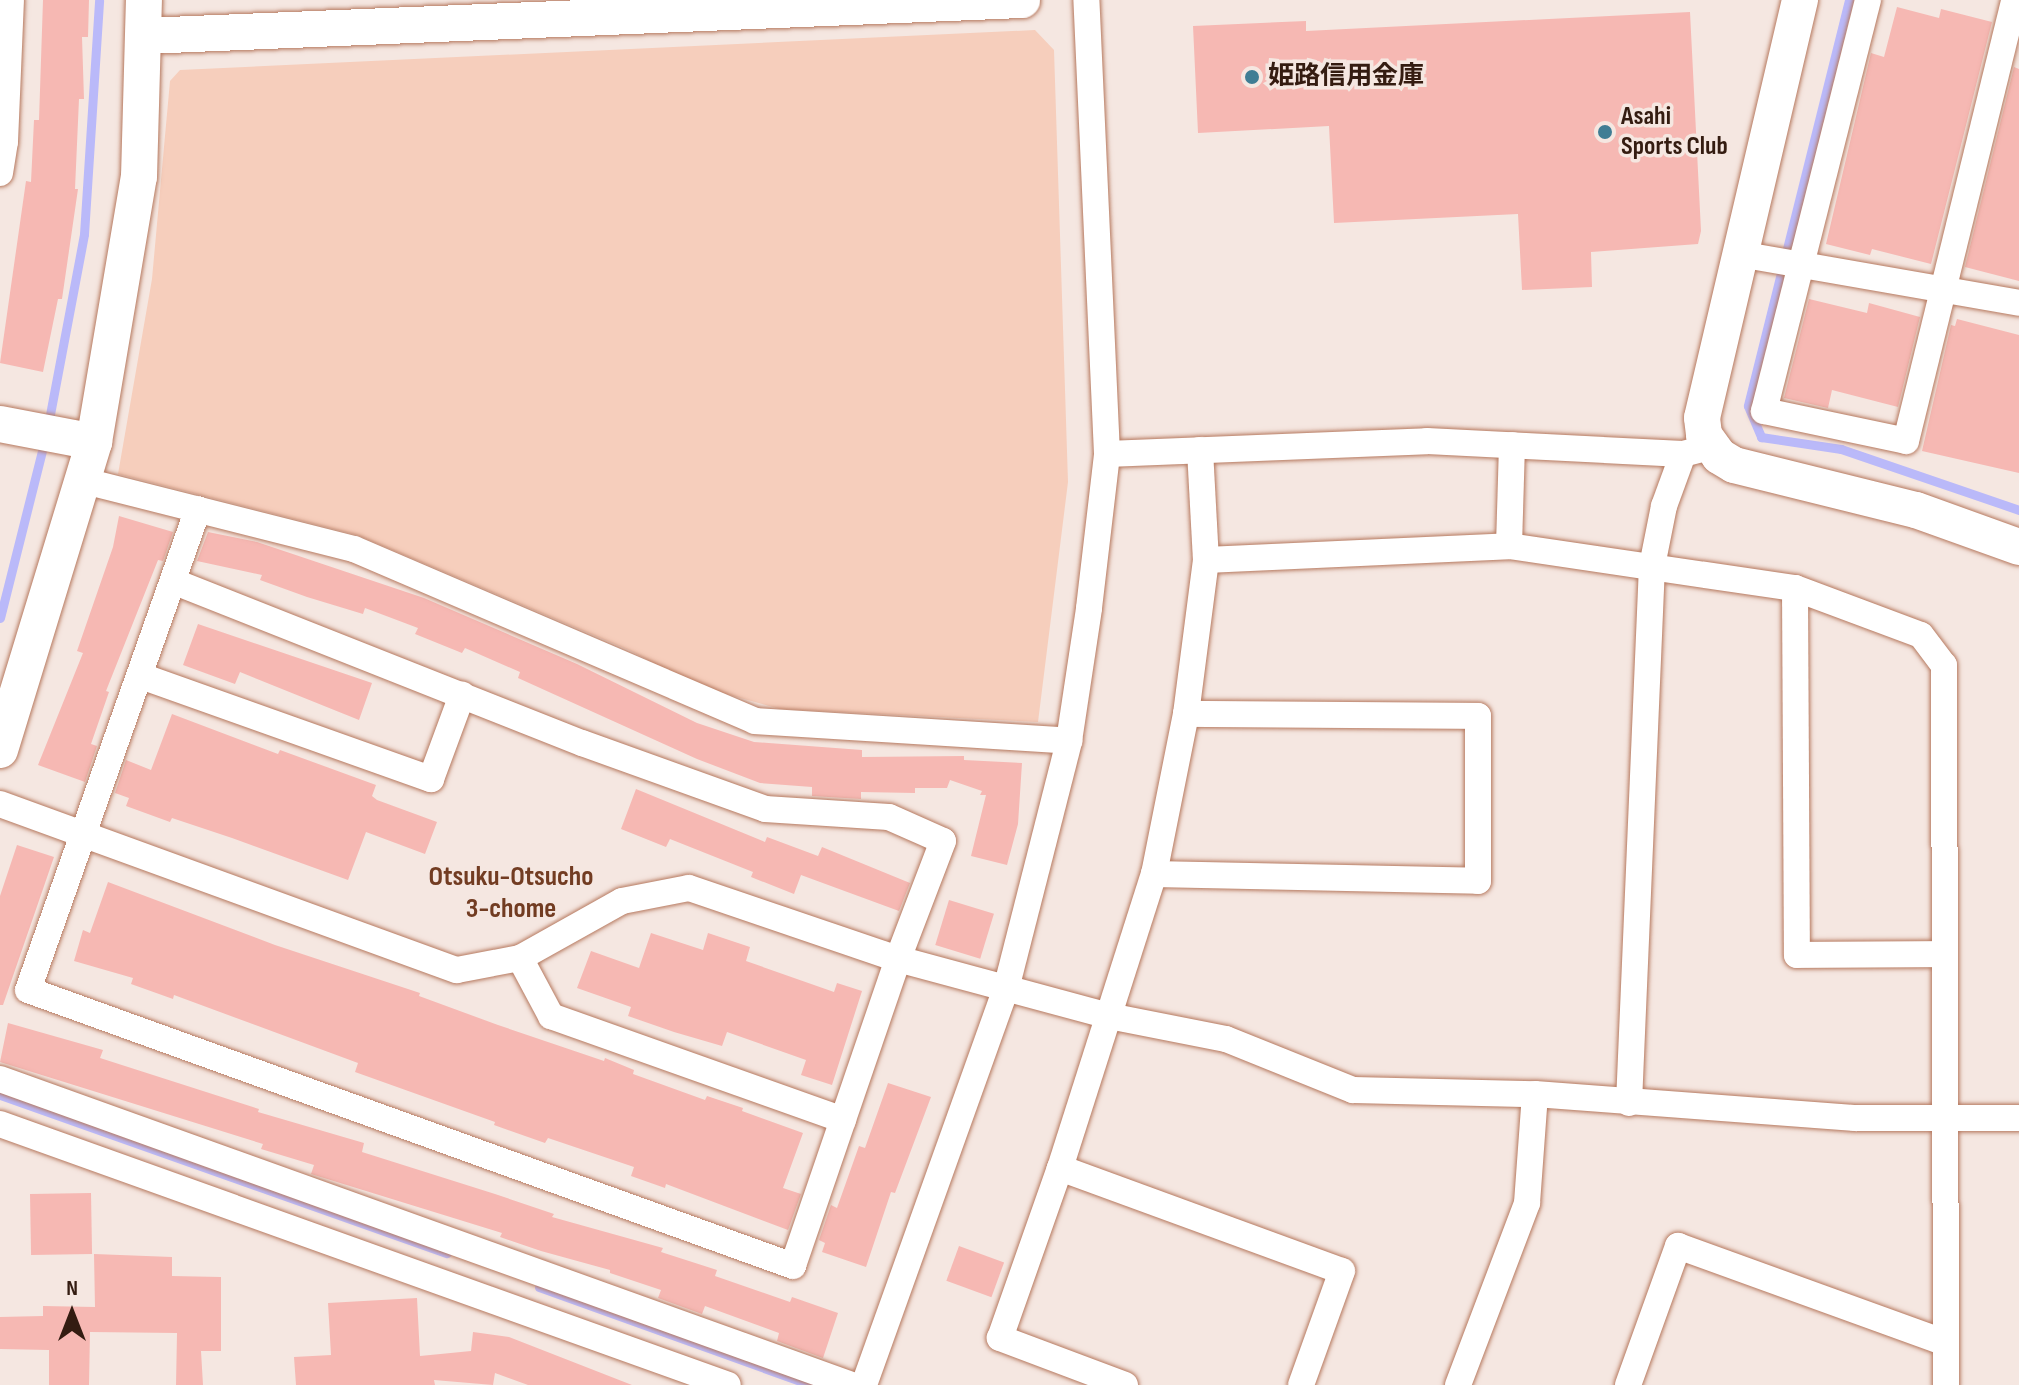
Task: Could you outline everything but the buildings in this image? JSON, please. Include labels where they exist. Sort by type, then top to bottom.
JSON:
[{"type":"street","points":[[0,173],[5,142],[11,0]]},
{"type":"street","points":[[0,750],[85,481],[94,442],[139,177],[144,0]]},
{"type":"street","points":[[144,36],[1022,0]]},
{"type":"street","points":[[864,1385],[1006,989],[1069,741],[1107,454],[1086,0]]},
{"type":"street","points":[[1629,1103],[1652,566],[1664,506],[1704,435],[1702,418],[1800,0]]},
{"type":"street","points":[[1868,0],[1764,411],[1906,441],[2014,0]]},
{"type":"street","points":[[1739,254],[2019,303]]},
{"type":"street","points":[[0,424],[94,442]]},
{"type":"street","points":[[1107,454],[1427,441],[1696,450],[1734,465],[1916,510],[2019,547]]},
{"type":"street","points":[[1509,546],[1512,445]]},
{"type":"street","points":[[1125,1385],[1000,1338],[1060,1168],[1154,874],[1186,714],[1206,560],[1200,450]]},
{"type":"street","points":[[85,481],[354,549],[755,721],[1069,741]]},
{"type":"street","points":[[175,582],[462,695],[765,809],[889,817],[943,841],[898,959],[793,1266],[28,990],[175,582],[198,509]]},
{"type":"street","points":[[1206,560],[1509,546],[1795,588],[1921,635],[1944,665],[1946,1385]]},
{"type":"street","points":[[1795,588],[1797,955],[1945,954]]},
{"type":"street","points":[[141,676],[431,779],[462,695]]},
{"type":"street","points":[[1154,874],[1478,881],[1478,716],[1186,714]]},
{"type":"street","points":[[0,804],[457,970],[520,958],[622,901],[689,888],[898,959],[1109,1016],[1226,1039],[1353,1090],[1535,1094],[1856,1118],[2019,1118]]},
{"type":"street","points":[[520,958],[551,1016],[843,1120]]},
{"type":"street","points":[[0,1079],[852,1385]]},
{"type":"street","points":[[1458,1385],[1527,1203],[1535,1094]]},
{"type":"street","points":[[0,1124],[728,1385]]},
{"type":"street","points":[[1060,1168],[1342,1271],[1301,1385]]},
{"type":"street","points":[[1628,1385],[1678,1246],[1946,1343]]},
{"type":"shaded area","points":[[1035,30],[1054,50],[1068,482],[1038,722],[780,709],[697,686],[631,651],[357,535],[118,474],[152,279],[170,81],[180,70]]},
{"type":"waterway","points":[[48,425],[84,234],[99,0]]},
{"type":"waterway","points":[[1849,0],[1748,406],[1761,437],[1841,449],[2019,510]]},
{"type":"waterway","points":[[0,618],[45,439]]},
{"type":"waterway","points":[[0,1095],[447,1253]]},
{"type":"waterway","points":[[539,1287],[811,1385]]},
{"type":"place","name":"姫路信用金庫","points":[[1252,77]]},
{"type":"place","name":"Asahi Sports Club","points":[[1605,132]]},
{"type":"district","name":"Otsuku-Otsucho 3-chome","points":[[511,893]]}]
